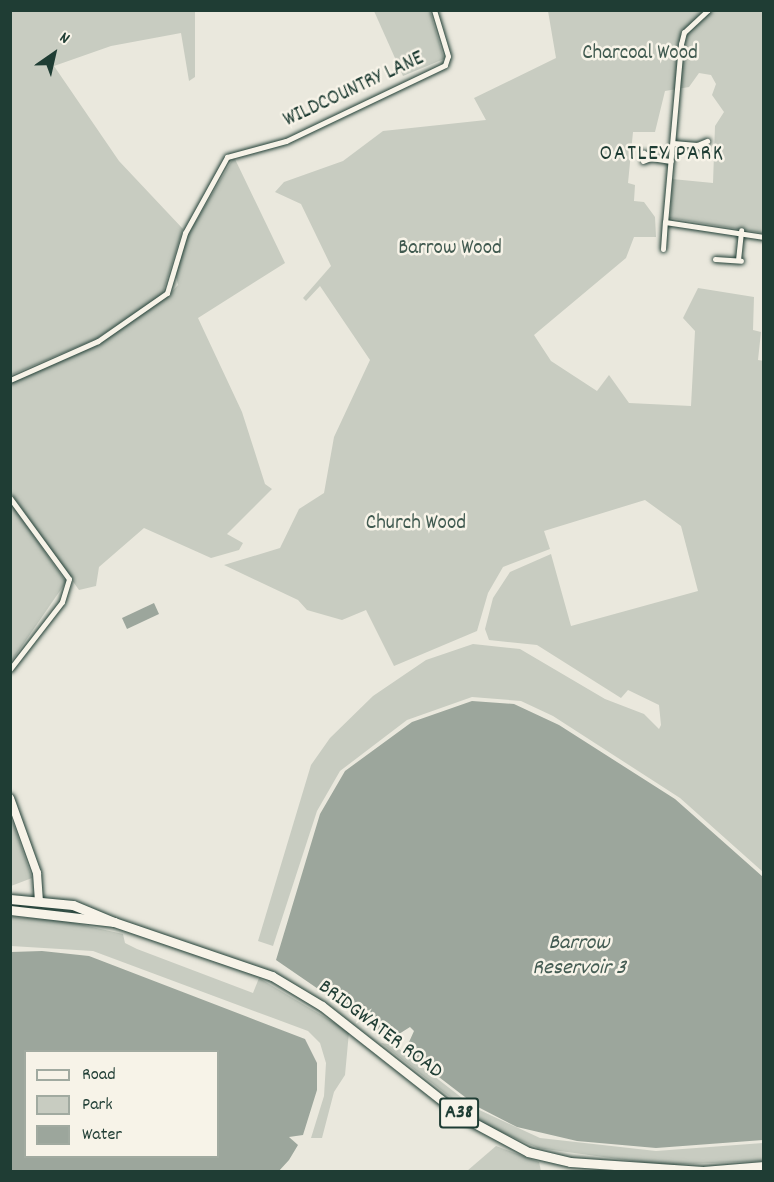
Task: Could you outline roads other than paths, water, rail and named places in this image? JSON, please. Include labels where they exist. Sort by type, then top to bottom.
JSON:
[{"type":"highway","name":"BRIDGWATER ROAD","points":[[10,899],[39,899],[272,976],[322,1006],[463,1117],[528,1152],[570,1162],[703,1171],[764,1166]]},
{"type":"highway","points":[[29,909],[39,899],[44,907],[62,913]]},
{"type":"highway","name":"BRIDGWATER ROAD","points":[[10,911],[29,909],[114,922]]},
{"type":"highway","points":[[10,911],[62,913]]},
{"type":"main road","points":[[10,798],[37,873],[39,899]]},
{"type":"street","name":"WILDCOUNTRY LANE","points":[[10,380],[98,341],[167,293],[185,233],[227,157],[286,141],[445,65],[448,56],[434,10]]},
{"type":"street","points":[[663,249],[684,32],[708,10]]},
{"type":"street","points":[[673,143],[698,145],[707,141]]},
{"type":"street","points":[[698,145],[705,151]]},
{"type":"street","points":[[644,153],[651,158],[671,161]]},
{"type":"street","points":[[643,161],[651,158]]},
{"type":"street","points":[[665,222],[741,231],[764,237]]},
{"type":"street","points":[[715,259],[740,261],[741,231]]},
{"type":"street","points":[[10,498],[69,579],[63,603],[10,669]]},
{"type":"water","points":[[154,603],[159,614],[127,629],[122,618]]},
{"type":"water","name":"Barrow Reservoir 3","points":[[472,701],[514,704],[559,725],[675,799],[763,877],[763,1140],[656,1148],[577,1141],[517,1127],[478,1107],[405,1051],[414,1031],[410,1027],[391,1039],[276,960],[320,814],[345,771],[412,722]]},
{"type":"water","points":[[42,951],[89,956],[305,1039],[317,1063],[317,1090],[303,1135],[289,1137],[298,1145],[278,1172],[11,1171],[11,952]]},
{"type":"district","name":"OATLEY PARK","points":[[662,155]]},
{"type":"park label","name":"Charcoal Wood","points":[[640,54]]},
{"type":"park label","name":"Barrow Wood","points":[[450,249]]},
{"type":"park label","name":"Church Wood","points":[[416,524]]}]
